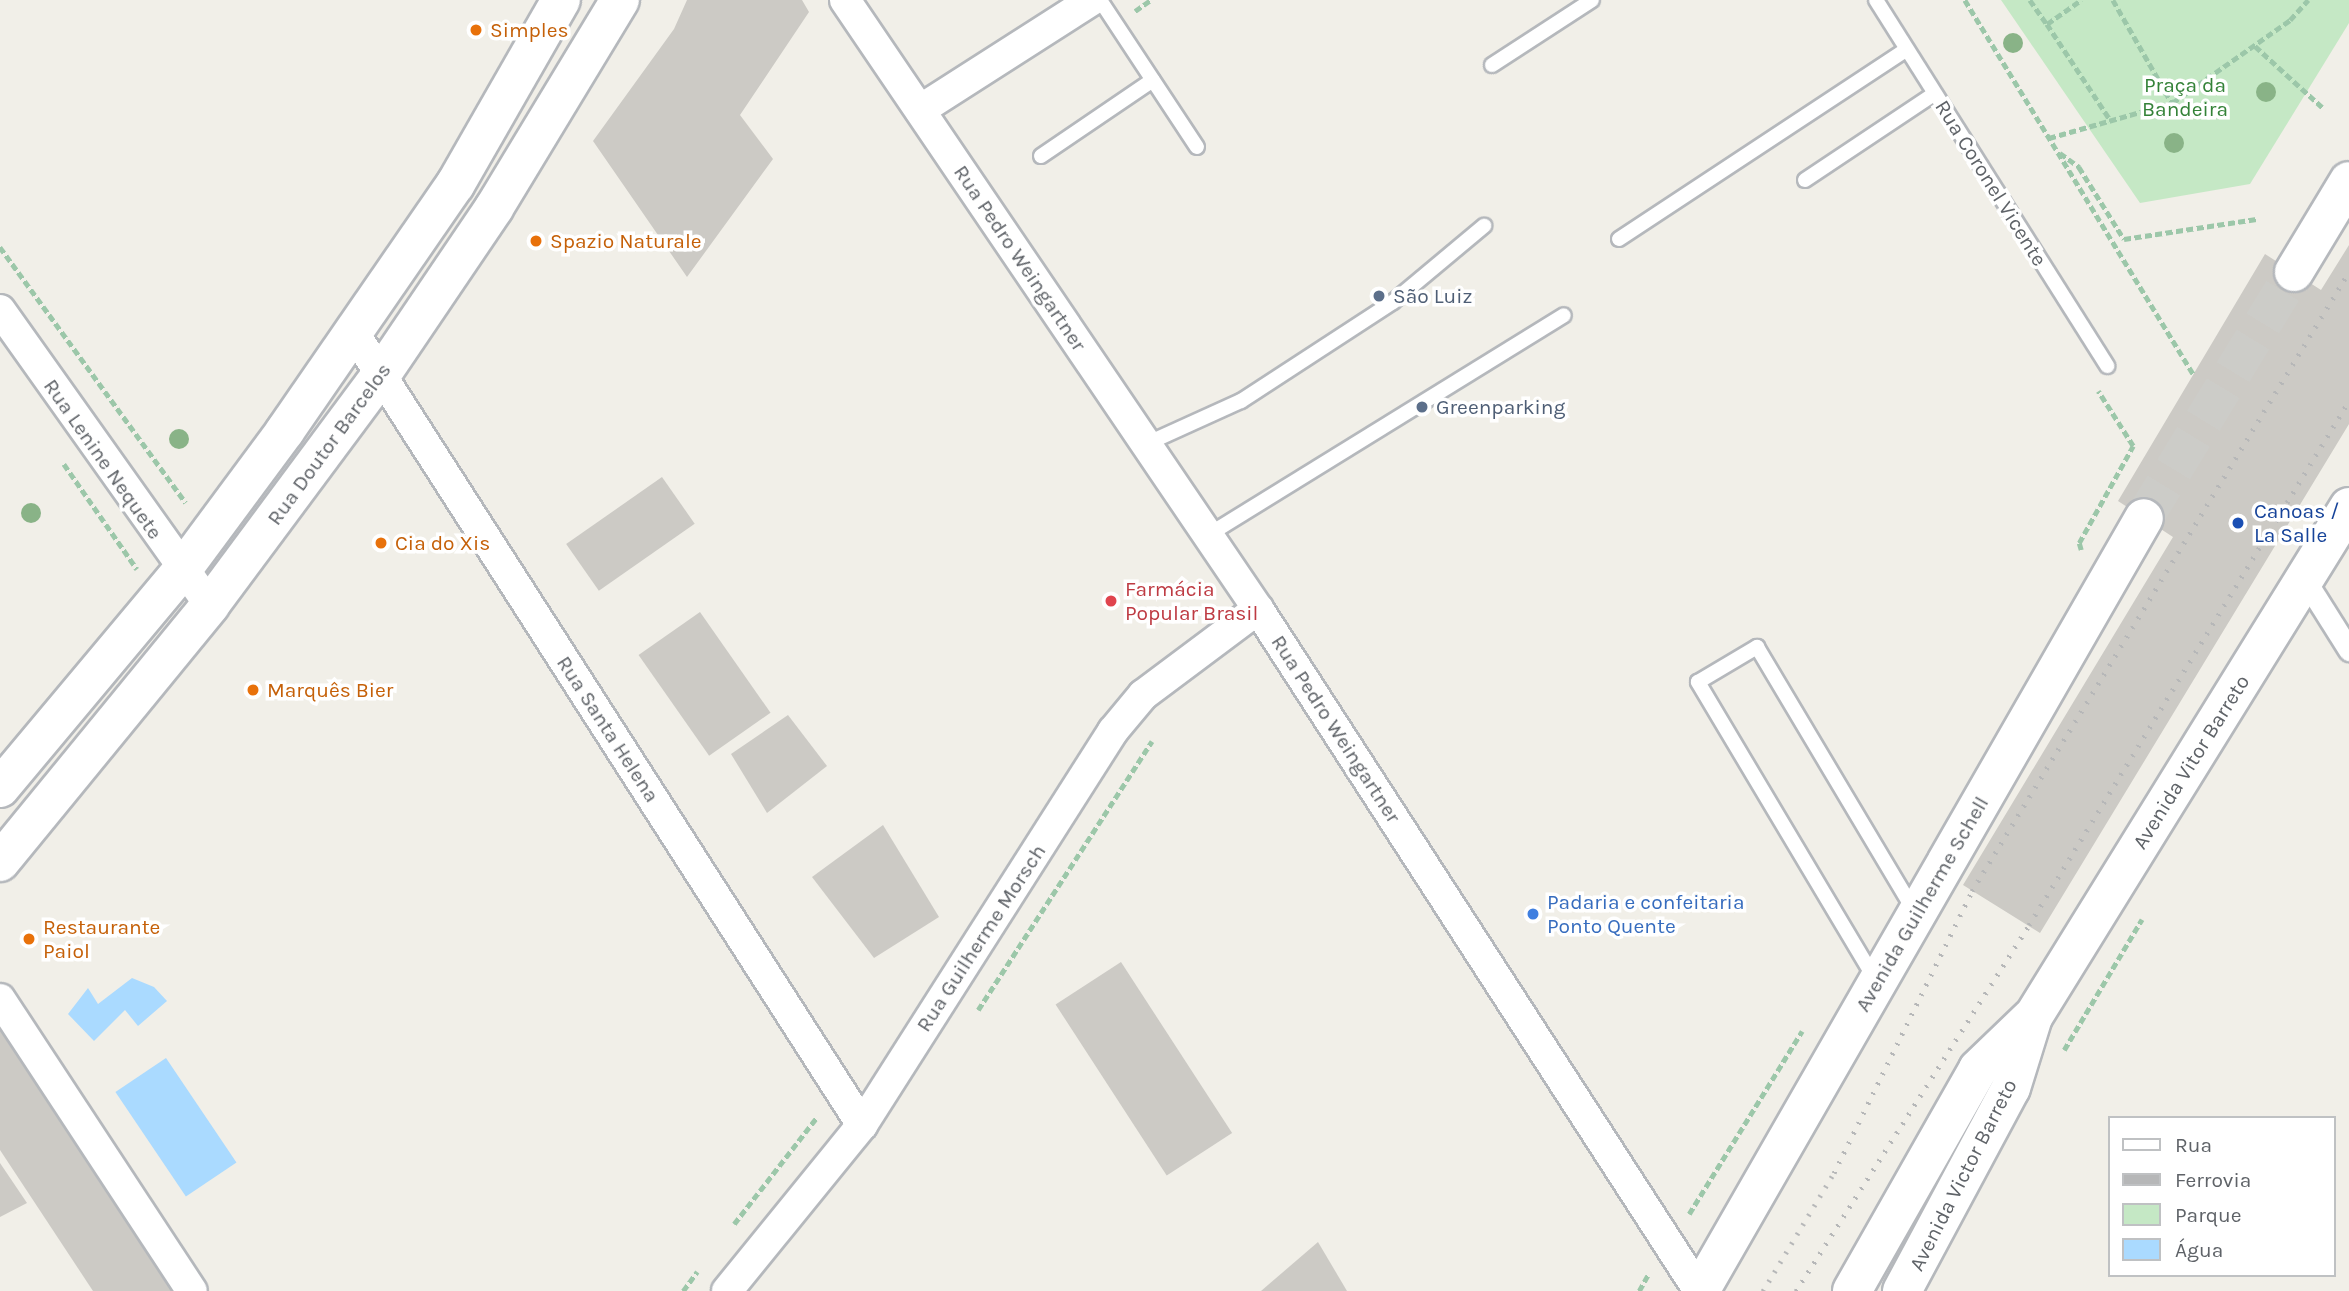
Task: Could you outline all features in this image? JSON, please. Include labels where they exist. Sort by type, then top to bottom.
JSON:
[{"type":"main road","name":"Rua Doutor Barcelos","points":[[0,788],[183,569],[354,333],[455,185],[561,0]]},
{"type":"main road","name":"Rua Doutor Barcelos","points":[[0,862],[210,605],[381,375],[494,208],[620,0]]},
{"type":"main road","points":[[2294,272],[2349,181]]},
{"type":"main road","name":"Avenida Vitor Barreto","points":[[2033,1017],[2349,507]]},
{"type":"main road","name":"Avenida Guilherme Schell","points":[[1700,1291],[2144,518]]},
{"type":"main road","points":[[1852,1291],[1978,1069],[2033,1017]]},
{"type":"main road","name":"Avenida Victor Barreto","points":[[1909,1287],[2011,1088],[2033,1017]]},
{"type":"street","name":"Rua Pedro Weingartner","points":[[845,0],[1258,609],[1700,1291]]},
{"type":"street","points":[[919,110],[1092,0]]},
{"type":"street","name":"Rua Lenine Nequete","points":[[0,310],[210,605]]},
{"type":"street","name":"Rua Santa Helena","points":[[354,333],[862,1125]]},
{"type":"street","points":[[2305,580],[2349,650]]},
{"type":"street","name":"Rua Guilherme Morsch","points":[[727,1291],[862,1125],[1112,731],[1143,695],[1258,609]]},
{"type":"street","points":[[0,999],[192,1291]]},
{"type":"lane","points":[[1100,0],[1197,147]]},
{"type":"lane","points":[[1492,65],[1592,0]]},
{"type":"lane","name":"Rua Coronel Vicente","points":[[1876,0],[2107,366]]},
{"type":"lane","points":[[1619,239],[1906,50]]},
{"type":"lane","points":[[1041,156],[1153,80]]},
{"type":"lane","points":[[1805,180],[1934,94]]},
{"type":"lane","points":[[1146,444],[1241,401],[1393,302],[1484,226]]},
{"type":"lane","points":[[1208,535],[1564,315]]},
{"type":"lane","points":[[1877,982],[1698,682],[1757,647],[1917,914]]},
{"type":"path","points":[[1115,24],[1151,0]]},
{"type":"path","points":[[1965,0],[2193,374]]},
{"type":"path","points":[[2030,0],[2111,121]]},
{"type":"path","points":[[2047,24],[2081,0]]},
{"type":"path","points":[[2113,0],[2172,103]]},
{"type":"path","points":[[2049,138],[2172,103],[2290,20],[2308,0]]},
{"type":"path","points":[[2255,46],[2322,107]]},
{"type":"path","points":[[2057,150],[2079,167],[2124,239],[2256,219]]},
{"type":"path","points":[[0,247],[188,507]]},
{"type":"path","points":[[2083,561],[2079,543],[2133,446]]},
{"type":"path","points":[[62,460],[139,573]]},
{"type":"path","points":[[976,1014],[1157,732]]},
{"type":"path","points":[[2062,1055],[2144,916]]},
{"type":"path","points":[[1679,1214],[1686,1216],[1695,1210],[1803,1029]]},
{"type":"path","points":[[731,1228],[821,1112]]},
{"type":"path","points":[[682,1291],[699,1270]]},
{"type":"path","points":[[1639,1291],[1650,1271]]},
{"type":"green space","name":"Praça da Bandeira","points":[[2001,0],[2349,0],[2349,23],[2250,184],[2140,203]]},
{"type":"water","points":[[132,978],[154,987],[167,1001],[138,1026],[125,1010],[94,1041],[68,1014],[88,988],[98,1004]]},
{"type":"water","points":[[166,1058],[236,1162],[186,1197],[115,1092]]},
{"type":"building","points":[[687,0],[802,0],[809,12],[740,115],[773,159],[687,277],[593,141],[674,29]]},
{"type":"building","points":[[2349,245],[2349,424],[2040,933],[1963,885],[2173,537],[2118,501],[2265,254],[2321,290]]},
{"type":"building","points":[[662,477],[695,524],[599,591],[566,544]]},
{"type":"building","points":[[700,612],[771,713],[709,756],[639,655]]},
{"type":"building","points":[[788,715],[827,766],[767,813],[731,754]]},
{"type":"building","points":[[883,825],[939,917],[874,958],[812,877]]},
{"type":"building","points":[[1121,962],[1232,1133],[1167,1176],[1056,1004]]},
{"type":"building","points":[[0,1018],[181,1291],[93,1291],[0,1150]]},
{"type":"building","points":[[0,1163],[27,1203],[0,1217]]},
{"type":"building","points":[[1318,1242],[1347,1291],[1261,1291]]},
{"type":"tunnel","points":[[2144,518],[2294,272]]},
{"type":"railway","points":[[1763,1291],[1834,1173],[1972,891],[2349,272]]},
{"type":"railway","points":[[1796,1291],[2029,925],[2349,401]]},
{"type":"place","name":"Simples","points":[[476,30]]},
{"type":"place","name":"Spazio Naturale","points":[[536,241]]},
{"type":"place","name":"São Luiz","points":[[1379,296]]},
{"type":"place","name":"Greenparking","points":[[1422,407]]},
{"type":"place","name":"Canoas / La Salle","points":[[2238,523]]},
{"type":"place","name":"Cia do Xis","points":[[381,543]]},
{"type":"place","name":"Farmácia Popular Brasil","points":[[1111,601]]},
{"type":"place","name":"Marquês Bier","points":[[253,690]]},
{"type":"place","name":"Padaria e confeitaria Ponto Quente","points":[[1533,914]]},
{"type":"place","name":"Restaurante Paiol","points":[[29,939]]}]
